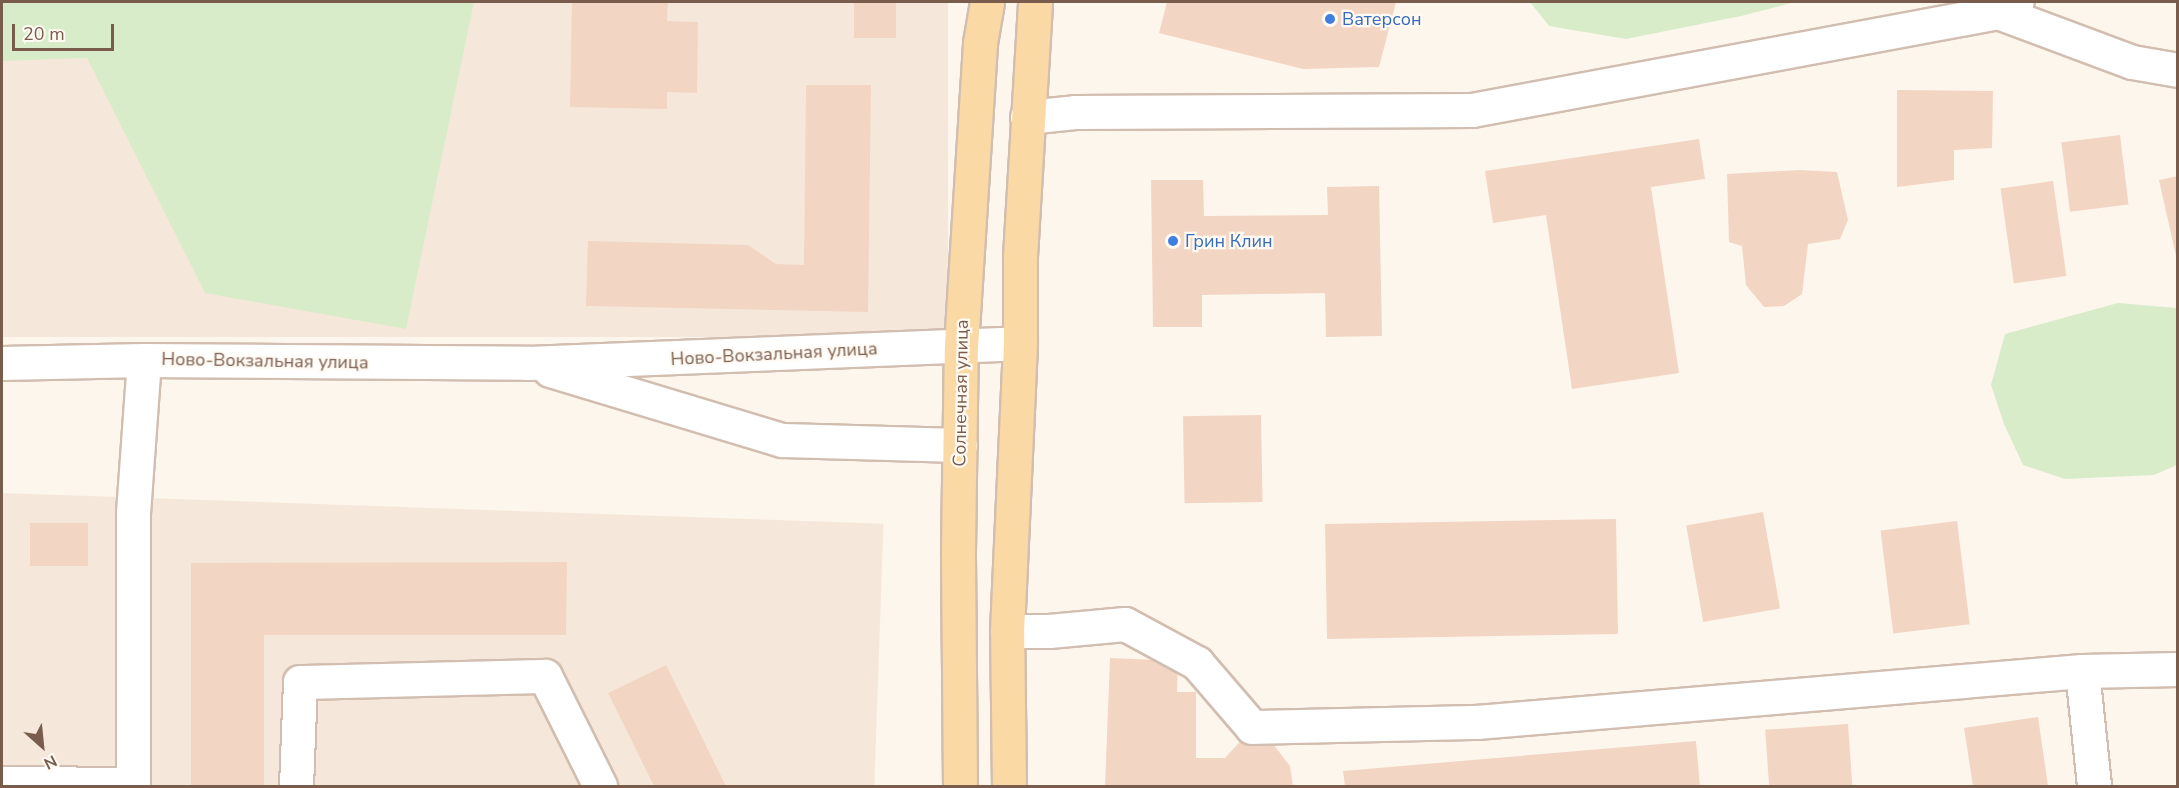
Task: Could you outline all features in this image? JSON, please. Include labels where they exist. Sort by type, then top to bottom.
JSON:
[{"type":"main road","name":"Солнечная улица","points":[[960,786],[958,551],[961,346],[980,43],[987,2]]},
{"type":"main road","points":[[1008,786],[1007,631],[1020,343],[1020,256],[1035,2]]},
{"type":"street","points":[[1027,117],[1075,112],[1472,110],[2007,7],[2132,62],[2178,70]]},
{"type":"street","name":"Ново-Вокзальная улица","points":[[2,363],[144,360],[528,363],[1020,343]]},
{"type":"street","points":[[2,783],[133,785],[133,513],[144,360]]},
{"type":"street","name":"Ново-Вокзальная улица","points":[[528,363],[782,440],[960,445]]},
{"type":"street","points":[[1007,631],[1049,631],[1125,624],[1197,663],[1252,727],[1477,722],[2082,671],[2178,669]]},
{"type":"street","points":[[2082,671],[2094,786]]},
{"type":"street","points":[[296,786],[300,682],[545,676],[600,786]]},
{"type":"shaded area","points":[[2,2],[948,2],[948,337],[2,337]]},
{"type":"shaded area","points":[[2,493],[883,524],[874,786],[2,786]]},
{"type":"green space","points":[[2,2],[474,2],[406,329],[205,293],[87,58],[2,61]]},
{"type":"green space","points":[[1530,2],[1795,2],[1741,16],[1626,39],[1549,26]]},
{"type":"green space","points":[[2118,303],[2177,308],[2177,465],[2154,475],[2065,479],[2023,465],[2004,424],[1991,385],[2005,334]]},
{"type":"building","points":[[572,2],[668,2],[667,21],[698,22],[697,93],[667,92],[667,109],[570,107]]},
{"type":"building","points":[[854,2],[896,2],[896,38],[854,38]]},
{"type":"building","points":[[1167,2],[1396,2],[1379,67],[1303,69],[1159,33]]},
{"type":"building","points":[[806,85],[871,85],[868,312],[586,306],[588,241],[748,245],[776,264],[804,265]]},
{"type":"building","points":[[1897,90],[1993,91],[1992,148],[1954,150],[1954,180],[1897,187]]},
{"type":"building","points":[[2120,135],[2129,204],[2070,212],[2061,142]]},
{"type":"building","points":[[1699,139],[1705,179],[1651,187],[1679,373],[1572,389],[1546,215],[1493,223],[1485,171]]},
{"type":"building","points":[[1799,170],[1837,172],[1848,220],[1840,239],[1808,244],[1802,294],[1784,306],[1764,307],[1746,285],[1742,246],[1729,242],[1727,174]]},
{"type":"building","points":[[2178,176],[2178,255],[2176,256],[2159,180]]},
{"type":"building","points":[[1151,180],[1203,180],[1204,216],[1328,215],[1327,187],[1379,186],[1382,336],[1326,337],[1325,293],[1202,295],[1202,327],[1153,327]]},
{"type":"building","points":[[2053,181],[2066,276],[2014,283],[2001,188]]},
{"type":"building","points":[[1261,415],[1263,502],[1185,503],[1183,416]]},
{"type":"building","points":[[1763,512],[1780,609],[1703,622],[1686,526]]},
{"type":"building","points":[[1616,519],[1618,634],[1327,639],[1325,524]]},
{"type":"building","points":[[1957,521],[1970,624],[1893,634],[1881,530]]},
{"type":"building","points":[[30,523],[88,523],[88,566],[30,566]]},
{"type":"building","points":[[567,562],[566,635],[264,635],[264,786],[191,786],[191,563]]},
{"type":"building","points":[[1110,658],[1178,661],[1177,692],[1196,692],[1196,758],[1225,758],[1247,734],[1270,740],[1290,766],[1293,786],[1105,786]]},
{"type":"building","points":[[666,665],[726,786],[654,786],[608,693]]},
{"type":"building","points":[[2038,717],[2048,786],[1973,786],[1964,728]]},
{"type":"building","points":[[1848,724],[1852,786],[1769,786],[1765,730]]},
{"type":"building","points":[[1696,741],[1700,786],[1345,786],[1343,771]]},
{"type":"place","name":"Ватерсон","points":[[1330,19]]},
{"type":"place","name":"Грин Клин","points":[[1173,241]]}]
